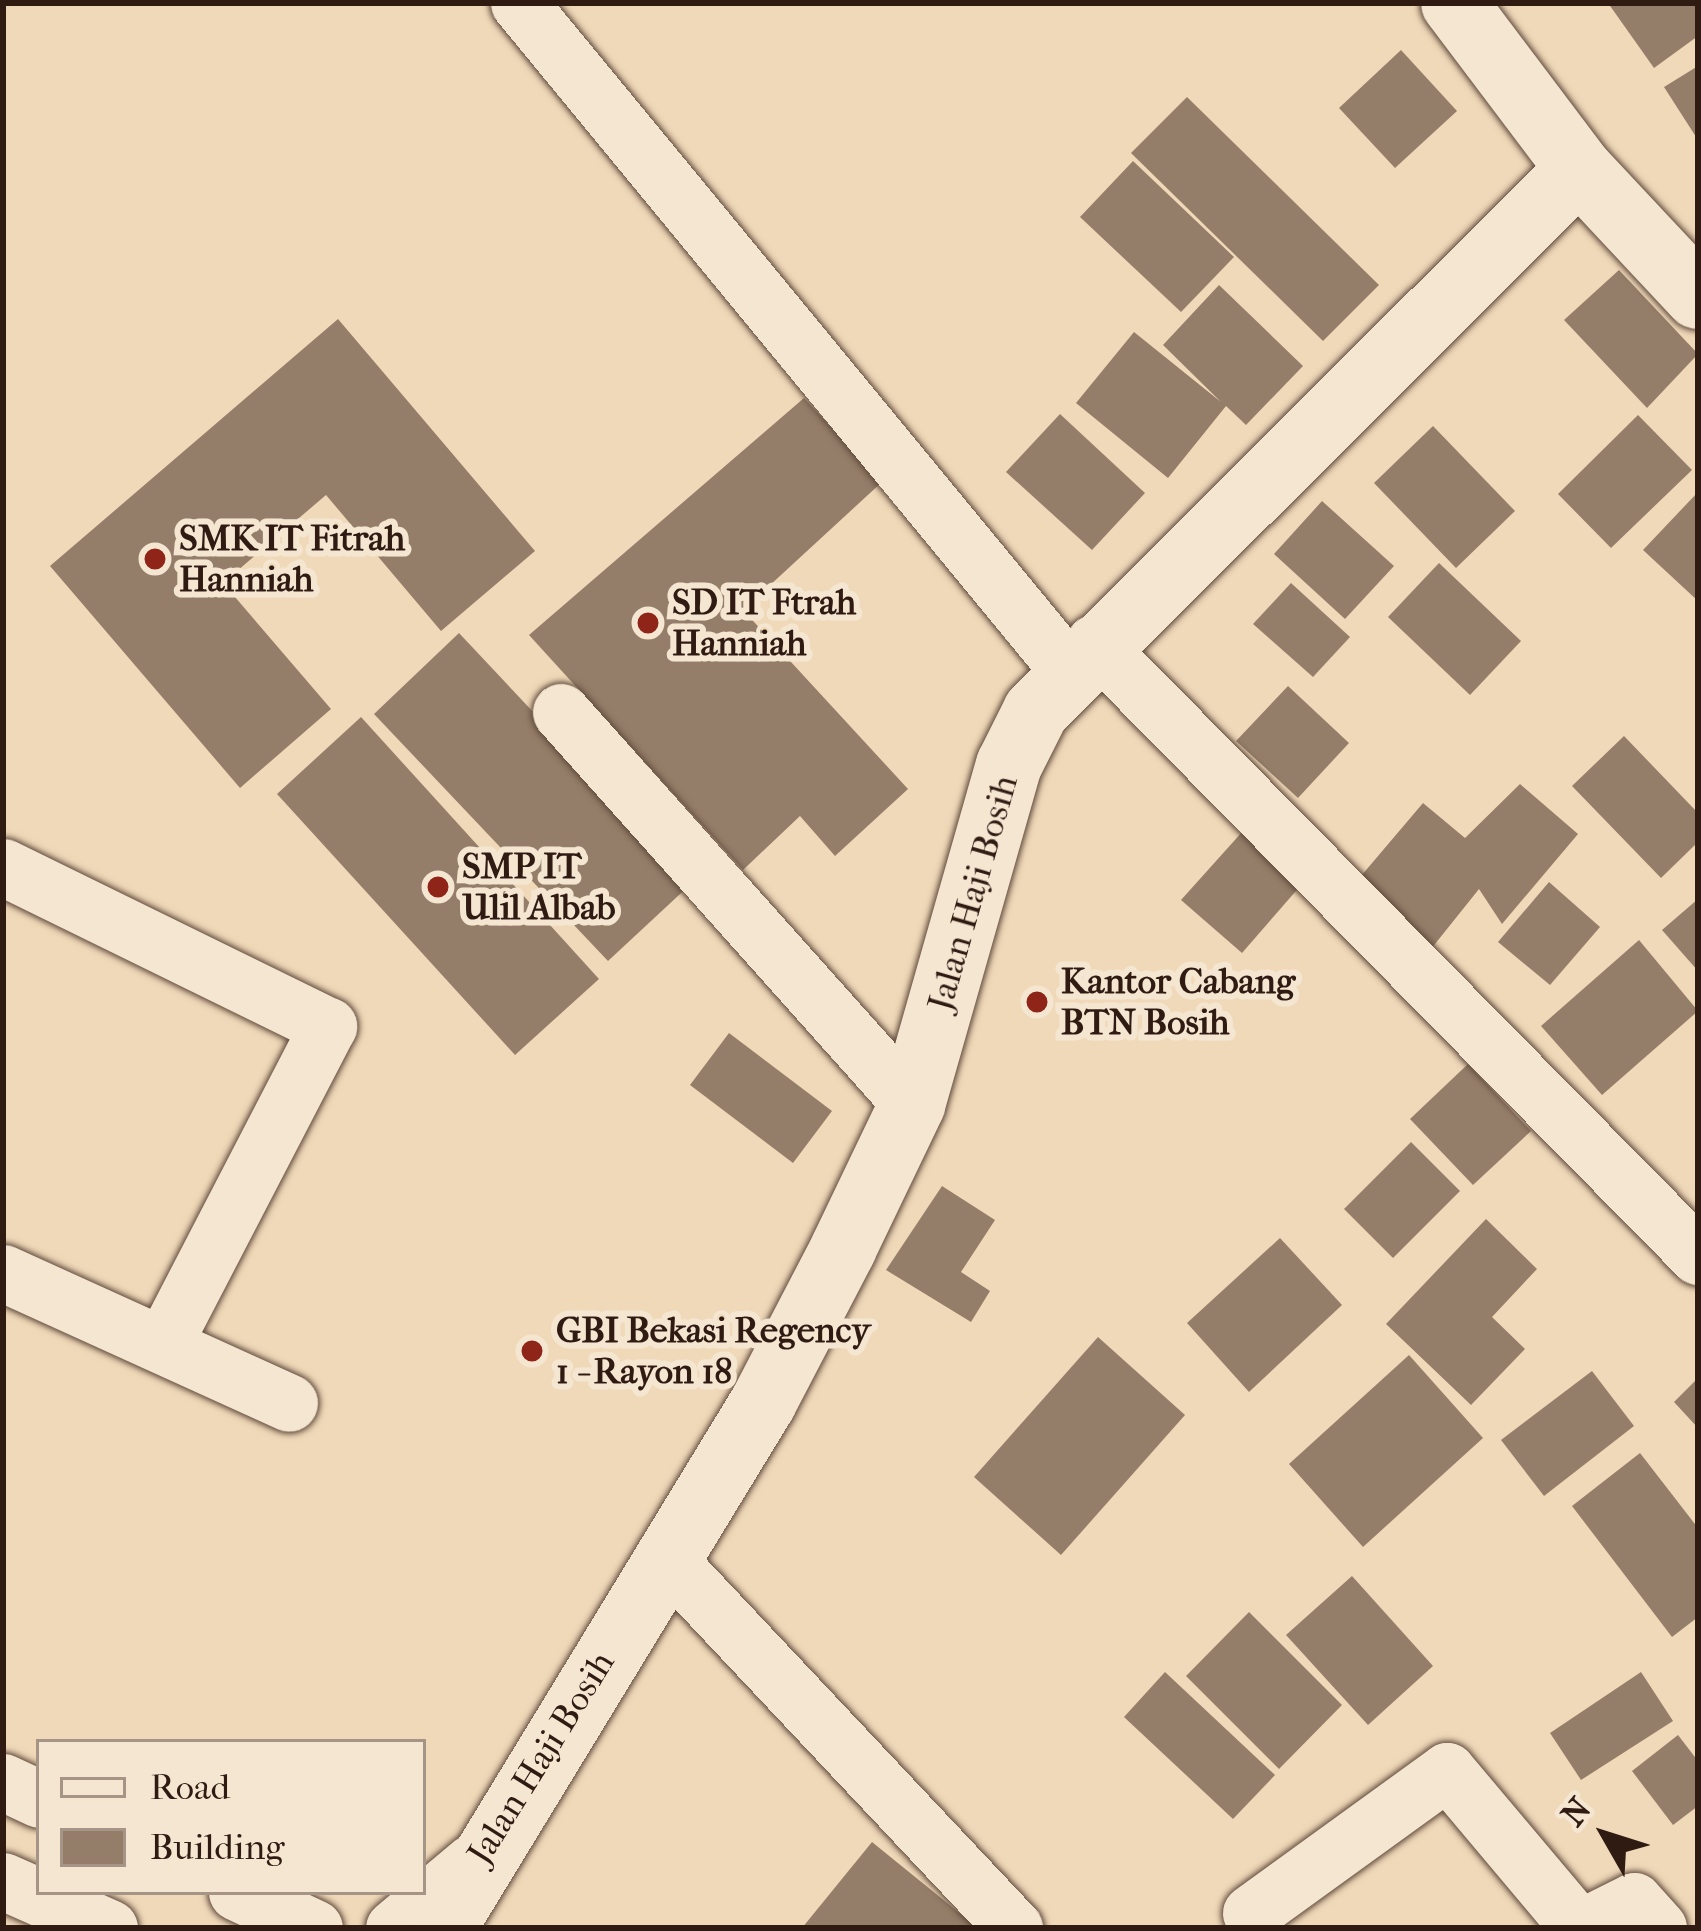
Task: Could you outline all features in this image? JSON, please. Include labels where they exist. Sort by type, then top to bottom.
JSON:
[{"type":"main road","points":[[1470,9],[1580,169],[1689,268]]},
{"type":"main road","name":"Jalan Haji Bosih","points":[[442,1928],[473,1862],[763,1403],[912,1105],[1009,765],[1082,657],[1580,169]]},
{"type":"street","points":[[519,3],[1082,657],[1698,1256]]},
{"type":"street","points":[[562,712],[912,1105]]},
{"type":"street","points":[[3,867],[328,1026],[164,1343]]},
{"type":"street","points":[[3,1273],[290,1402]]},
{"type":"street","points":[[667,1559],[1014,1928]]},
{"type":"street","points":[[1250,1913],[1447,1771],[1580,1928],[1634,1901],[1658,1928]]},
{"type":"street","points":[[3,1782],[36,1798]]},
{"type":"street","points":[[394,1928],[473,1862]]},
{"type":"street","points":[[3,1881],[109,1928]]},
{"type":"street","points":[[243,1895],[314,1928]]},
{"type":"building","points":[[1608,3],[1698,3],[1698,36],[1654,68]]},
{"type":"building","points":[[1401,50],[1457,111],[1395,168],[1339,108]]},
{"type":"building","points":[[1698,66],[1698,140],[1664,87]]},
{"type":"building","points":[[1187,97],[1379,285],[1323,341],[1131,153]]},
{"type":"building","points":[[1133,161],[1234,257],[1181,312],[1080,217]]},
{"type":"building","points":[[1619,270],[1698,354],[1647,408],[1564,320]]},
{"type":"building","points":[[1219,285],[1303,366],[1246,425],[1226,406],[1168,478],[1076,403],[1134,332],[1221,402],[1163,345]]},
{"type":"building","name":"SMK IT Fitrah Hanniah","points":[[338,319],[535,551],[441,631],[326,495],[223,583],[331,709],[240,788],[50,566]]},
{"type":"building","name":"SD IT Ftrah Hanniah","points":[[804,398],[882,482],[743,610],[908,789],[835,856],[800,816],[743,870],[529,635]]},
{"type":"building","points":[[1060,414],[1145,493],[1092,550],[1006,472]]},
{"type":"building","points":[[1638,415],[1692,470],[1611,548],[1558,494]]},
{"type":"building","points":[[1433,426],[1515,511],[1456,568],[1374,483]]},
{"type":"building","points":[[1698,492],[1698,601],[1643,550]]},
{"type":"building","points":[[1322,501],[1394,566],[1345,619],[1274,554]]},
{"type":"building","points":[[1439,563],[1521,641],[1470,695],[1388,617]]},
{"type":"building","points":[[1291,583],[1350,637],[1313,677],[1253,624]]},
{"type":"building","name":"SMP IT Ulil Albab","points":[[459,633],[693,882],[608,961],[374,714]]},
{"type":"building","points":[[1288,686],[1349,743],[1298,798],[1236,741]]},
{"type":"building","name":"SMP IT Ulil Albab","points":[[361,717],[599,979],[515,1055],[277,794]]},
{"type":"building","points":[[1624,736],[1698,813],[1698,842],[1661,878],[1572,786]]},
{"type":"building","points":[[1520,784],[1578,834],[1502,924],[1479,889],[1427,954],[1350,889],[1423,803],[1465,838]]},
{"type":"building","points":[[1243,831],[1302,884],[1242,953],[1181,900]]},
{"type":"building","points":[[1549,882],[1600,927],[1550,985],[1498,942]]},
{"type":"building","points":[[1698,899],[1698,971],[1662,930]]},
{"type":"building","points":[[1639,940],[1698,1011],[1602,1095],[1541,1026]]},
{"type":"building","points":[[729,1033],[832,1111],[793,1163],[690,1085]]},
{"type":"building","points":[[1468,1064],[1531,1131],[1473,1185],[1410,1119]]},
{"type":"building","points":[[1411,1142],[1460,1191],[1393,1258],[1344,1209]]},
{"type":"building","points":[[942,1186],[995,1220],[961,1272],[990,1291],[971,1322],[886,1270]]},
{"type":"building","points":[[1486,1219],[1537,1269],[1492,1317],[1525,1349],[1471,1405],[1386,1324]]},
{"type":"building","points":[[1280,1238],[1342,1305],[1249,1392],[1187,1323]]},
{"type":"building","points":[[1098,1337],[1185,1415],[1061,1555],[974,1477]]},
{"type":"building","points":[[1409,1355],[1483,1438],[1363,1547],[1289,1464]]},
{"type":"building","points":[[1592,1371],[1634,1426],[1544,1496],[1501,1440]]},
{"type":"building","points":[[1698,1378],[1698,1428],[1674,1402]]},
{"type":"building","points":[[1640,1453],[1698,1528],[1698,1617],[1672,1637],[1572,1506]]},
{"type":"building","points":[[1352,1576],[1433,1666],[1368,1725],[1286,1635]]},
{"type":"building","points":[[1249,1612],[1342,1705],[1279,1769],[1186,1676]]},
{"type":"building","points":[[1165,1672],[1275,1775],[1233,1819],[1124,1717]]},
{"type":"building","points":[[1641,1672],[1673,1721],[1581,1780],[1550,1733]]},
{"type":"building","points":[[1678,1735],[1698,1761],[1698,1806],[1673,1825],[1632,1771]]},
{"type":"building","points":[[872,1842],[978,1928],[802,1928]]},
{"type":"place","name":"SMK IT Fitrah Hanniah","points":[[155,559]]},
{"type":"place","name":"SD IT Ftrah Hanniah","points":[[648,623]]},
{"type":"place","name":"SMP IT Ulil Albab","points":[[438,887]]},
{"type":"place","name":"Kantor Cabang BTN Bosih","points":[[1037,1002]]},
{"type":"place","name":"GBI Bekasi Regency 1 - Rayon 18","points":[[532,1351]]}]
